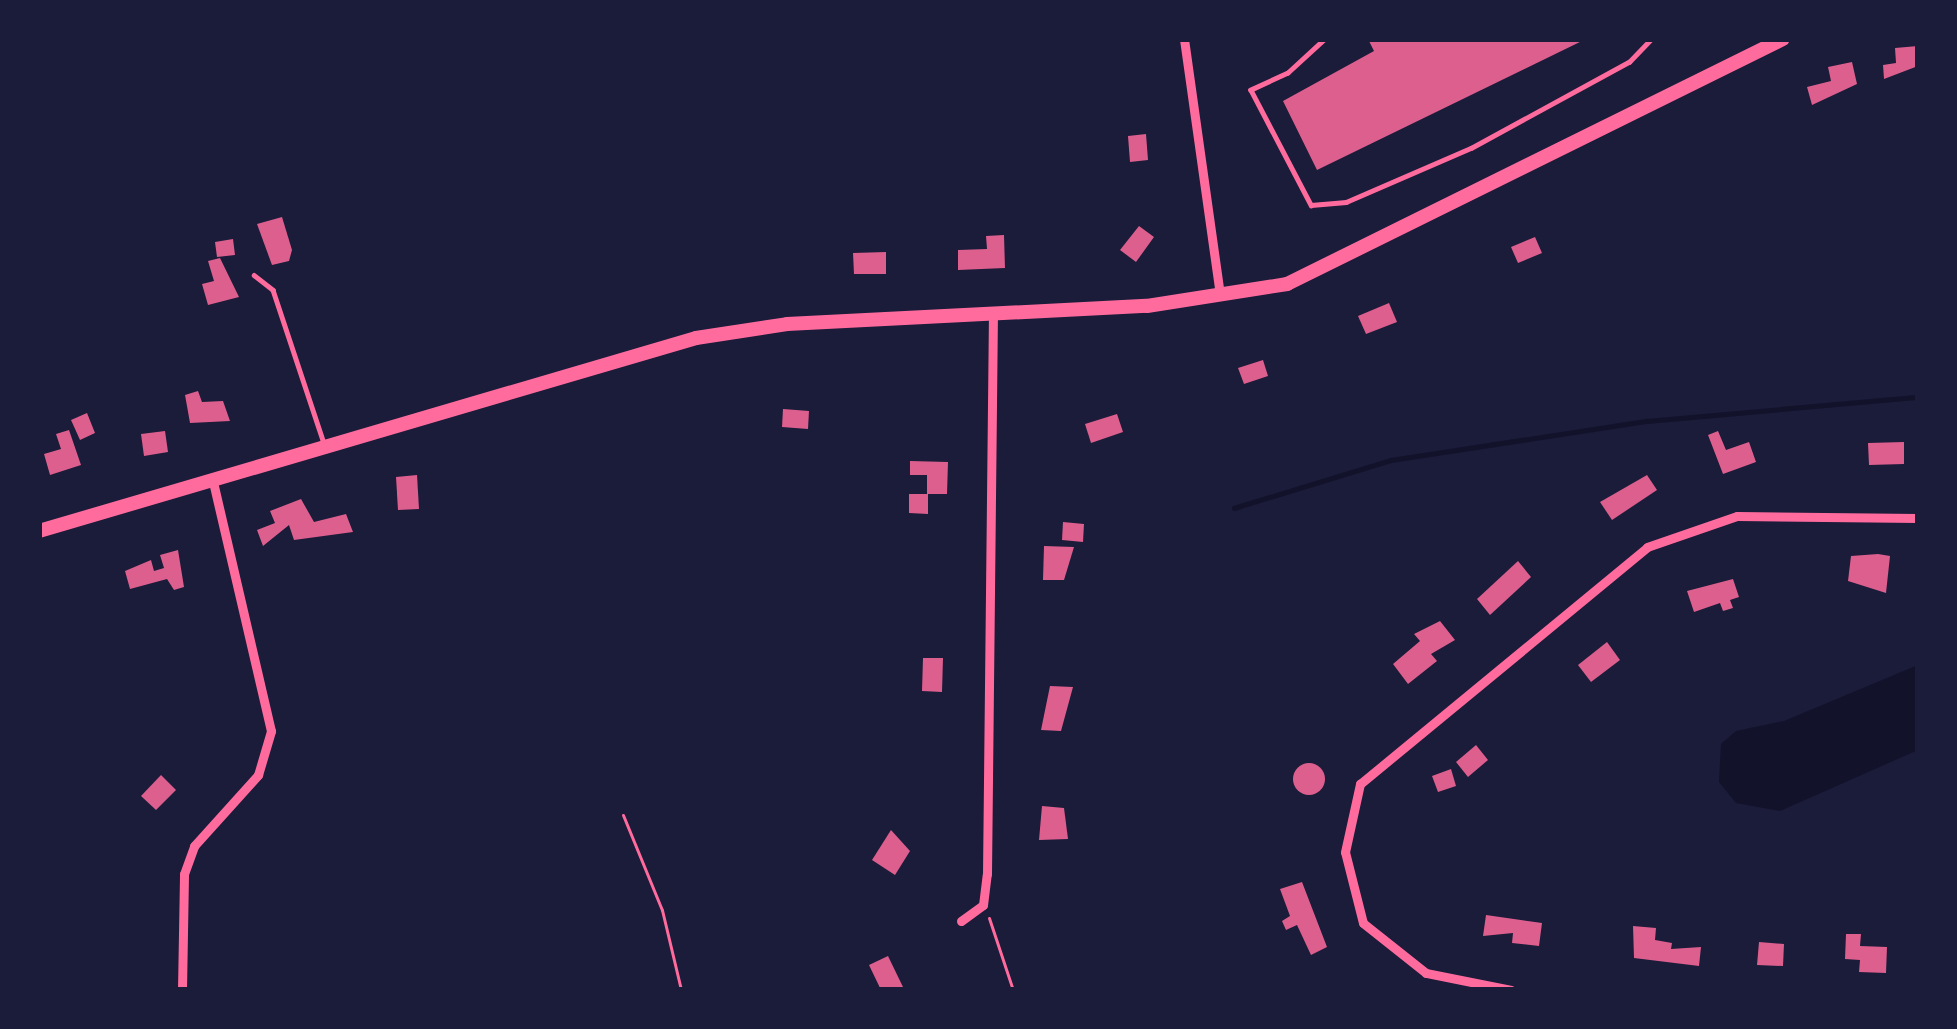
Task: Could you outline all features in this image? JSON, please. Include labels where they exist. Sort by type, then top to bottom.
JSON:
[{"type":"main road","points":[[39,531],[696,338],[787,324],[1220,298],[1329,267],[1783,39]]},
{"type":"street","points":[[1184,39],[1220,298]]},
{"type":"street","points":[[961,921],[974,918],[984,902],[993,314]]},
{"type":"street","points":[[182,990],[184,874],[194,846],[258,776],[271,731],[212,478]]},
{"type":"street","points":[[1511,990],[1426,973],[1363,923],[1345,852],[1360,784],[1647,547],[1737,516],[1918,518]]},
{"type":"lane","points":[[1325,39],[1288,73],[1251,90],[1277,153],[1311,205],[1346,202],[1471,148],[1629,62],[1651,39]]},
{"type":"lane","points":[[254,275],[273,290],[325,444]]},
{"type":"path","points":[[623,815],[662,910],[681,990]]},
{"type":"path","points":[[984,902],[1013,990]]},
{"type":"shaded area","points":[[1918,665],[1918,750],[1780,811],[1736,803],[1719,782],[1721,744],[1736,731],[1784,721]]},
{"type":"building","points":[[1368,39],[1586,39],[1317,170],[1283,101],[1374,51]]},
{"type":"building","points":[[1918,46],[1918,66],[1884,79],[1883,65],[1896,63],[1895,48]]},
{"type":"building","points":[[1852,62],[1857,84],[1812,105],[1807,87],[1831,81],[1828,67]]},
{"type":"building","points":[[1146,134],[1148,160],[1130,162],[1128,136]]},
{"type":"building","points":[[282,217],[292,250],[289,261],[272,265],[257,224]]},
{"type":"building","points":[[1139,226],[1154,237],[1136,262],[1120,250]]},
{"type":"building","points":[[1004,235],[1005,268],[958,270],[958,250],[987,249],[986,236]]},
{"type":"building","points":[[1535,237],[1542,253],[1518,263],[1511,247]]},
{"type":"building","points":[[233,239],[235,255],[217,257],[215,242]]},
{"type":"building","points":[[886,252],[886,274],[854,274],[853,253]]},
{"type":"building","points":[[220,258],[239,297],[208,305],[202,284],[214,281],[208,261]]},
{"type":"building","points":[[1389,303],[1397,322],[1366,334],[1358,316]]},
{"type":"building","points":[[1263,360],[1268,376],[1244,384],[1238,368]]},
{"type":"building","points":[[198,391],[202,402],[223,401],[230,421],[190,423],[185,395]]},
{"type":"building","points":[[783,409],[809,411],[808,429],[782,427]]},
{"type":"building","points":[[87,413],[95,433],[80,440],[71,420]]},
{"type":"building","points":[[1117,414],[1123,432],[1091,443],[1085,424]]},
{"type":"building","points":[[69,430],[81,465],[50,475],[44,454],[61,449],[56,434]]},
{"type":"building","points":[[165,431],[168,452],[144,456],[141,434]]},
{"type":"building","points":[[1718,431],[1726,450],[1749,442],[1756,462],[1723,474],[1708,435]]},
{"type":"building","points":[[1904,442],[1904,464],[1869,465],[1868,443]]},
{"type":"building","points":[[910,461],[948,462],[947,494],[927,494],[927,475],[910,475]]},
{"type":"building","points":[[417,475],[419,509],[398,510],[396,477]]},
{"type":"building","points":[[1647,475],[1657,490],[1612,520],[1600,502]]},
{"type":"building","points":[[909,494],[928,494],[928,514],[909,513]]},
{"type":"building","points":[[301,499],[314,522],[346,514],[353,532],[294,540],[289,525],[263,546],[257,530],[275,523],[270,511]]},
{"type":"building","points":[[1063,522],[1084,524],[1083,542],[1062,540]]},
{"type":"building","points":[[1044,546],[1074,547],[1064,580],[1043,580]]},
{"type":"building","points":[[178,550],[184,587],[174,590],[167,579],[130,589],[125,571],[151,560],[154,571],[164,568],[160,555]]},
{"type":"building","points":[[1851,556],[1890,556],[1886,593],[1848,581]]},
{"type":"building","points":[[1518,561],[1531,577],[1490,615],[1477,599]]},
{"type":"building","points":[[1733,579],[1739,597],[1730,600],[1733,608],[1723,611],[1720,603],[1694,612],[1687,591]]},
{"type":"building","points":[[1440,621],[1455,640],[1431,654],[1437,661],[1408,684],[1393,664],[1420,641],[1414,634]]},
{"type":"building","points":[[1607,642],[1620,660],[1591,682],[1578,665]]},
{"type":"building","points":[[923,658],[943,658],[942,692],[922,691]]},
{"type":"building","points":[[1050,686],[1073,687],[1061,731],[1041,730]]},
{"type":"building","points":[[1476,745],[1488,760],[1468,777],[1456,762]]},
{"type":"building","points":[[1309,763],[1320,768],[1325,779],[1320,790],[1309,795],[1298,790],[1293,779],[1298,768]]},
{"type":"building","points":[[1451,769],[1456,786],[1438,792],[1432,776]]},
{"type":"building","points":[[161,775],[176,790],[156,810],[141,796]]},
{"type":"building","points":[[1042,806],[1064,808],[1068,839],[1039,840]]},
{"type":"building","points":[[891,830],[910,851],[895,875],[872,860]]},
{"type":"building","points":[[1302,882],[1327,947],[1311,955],[1297,925],[1286,930],[1282,921],[1290,916],[1280,889]]},
{"type":"building","points":[[1486,915],[1542,923],[1539,946],[1512,943],[1513,933],[1483,936]]},
{"type":"building","points":[[1633,926],[1656,928],[1655,940],[1672,943],[1671,949],[1701,947],[1699,966],[1634,958]]},
{"type":"building","points":[[1846,934],[1861,934],[1860,946],[1887,947],[1886,973],[1859,972],[1860,960],[1845,959]]},
{"type":"building","points":[[1759,942],[1784,944],[1783,966],[1757,965]]},
{"type":"building","points":[[888,956],[903,987],[896,990],[881,990],[869,965]]},
{"type":"waterway","points":[[1234,508],[1391,460],[1647,421],[1918,397]]}]
